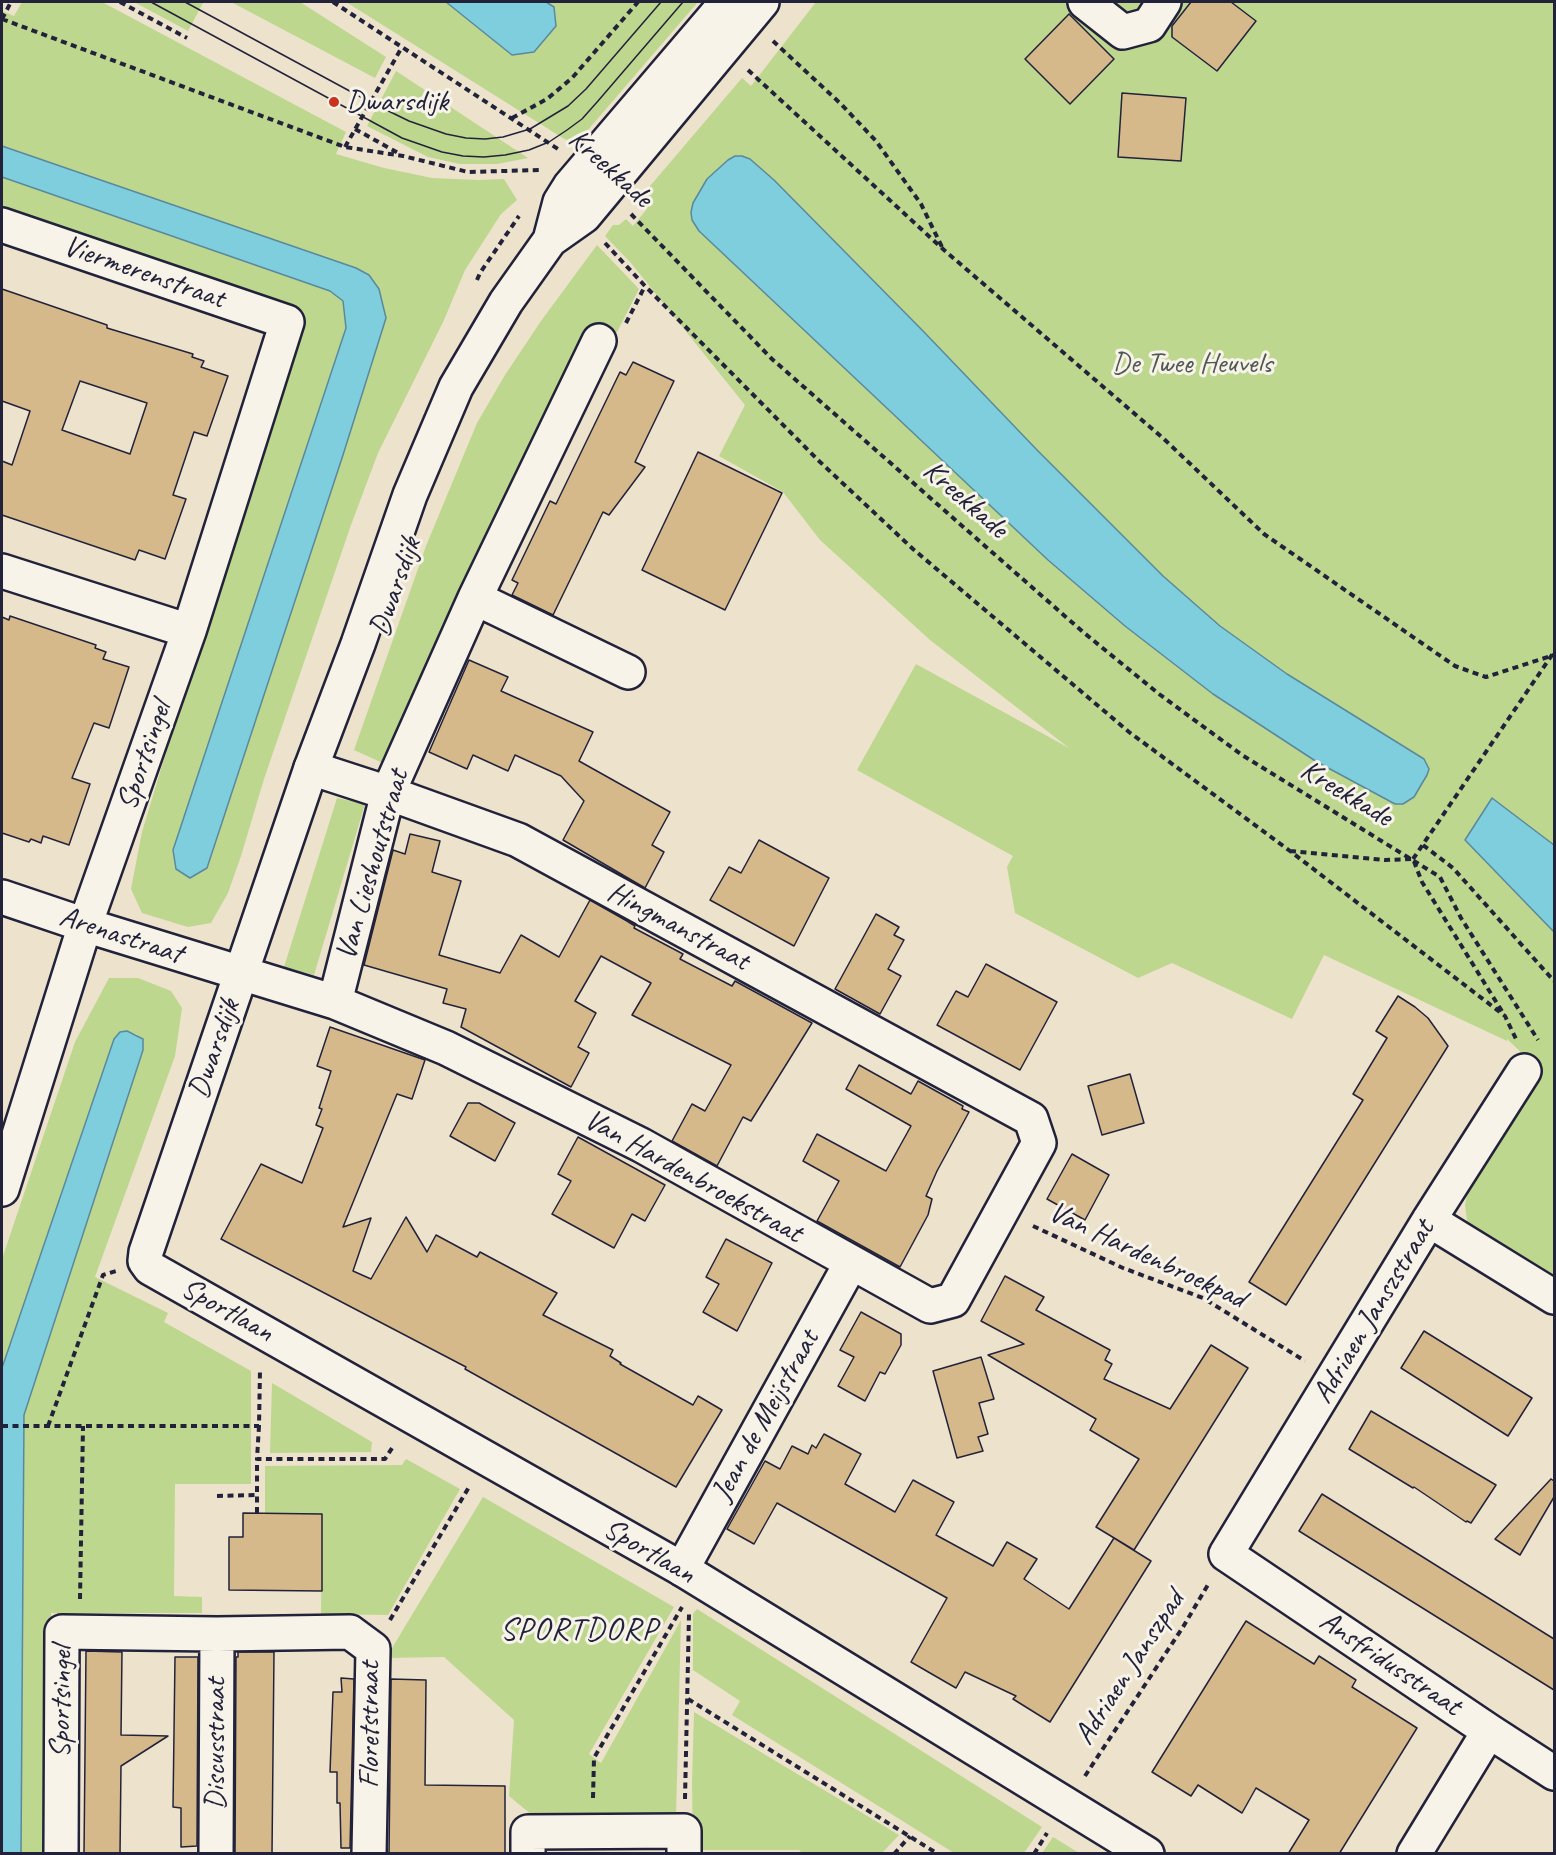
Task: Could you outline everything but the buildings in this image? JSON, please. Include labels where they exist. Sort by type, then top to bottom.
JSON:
[{"type":"street","points":[[1085,2],[1123,32],[1149,26],[1164,2]]},
{"type":"street","name":"Dwarsdijk","points":[[146,1261],[146,1252],[311,768],[358,644],[410,495],[456,387],[506,302],[550,240],[584,216],[588,188],[746,7]]},
{"type":"street","name":"Viermerenstraat","points":[[2,225],[287,322]]},
{"type":"street","name":"Sportsingel","points":[[2,1189],[85,925],[189,631],[287,322]]},
{"type":"street","name":"Van Lieshoutstraat","points":[[335,1002],[388,793],[475,598],[599,341]]},
{"type":"street","points":[[2,571],[189,631]]},
{"type":"street","points":[[475,598],[628,672]]},
{"type":"street","name":"Hingmanstraat","points":[[311,768],[518,840],[1031,1119]]},
{"type":"street","name":"Arenastraat","points":[[2,897],[241,974]]},
{"type":"street","name":"Van Hardenbroekstraat","points":[[241,974],[335,1002],[446,1047],[631,1140],[930,1306],[953,1299],[1002,1212],[1039,1143],[1031,1119]]},
{"type":"street","name":"Adriaen Janszstraat","points":[[1226,1554],[1429,1220],[1532,1059]]},
{"type":"street","points":[[1429,1220],[1554,1297]]},
{"type":"street","name":"Sportlaan","points":[[146,1261],[150,1268],[486,1459],[1066,1803],[1147,1854]]},
{"type":"street","name":"Jean de Meijstraat","points":[[687,1579],[850,1263]]},
{"type":"street","name":"Ansfridusstraat","points":[[1226,1554],[1554,1773]]},
{"type":"street","name":"Sportsingel","points":[[61,1854],[62,1632],[217,1634]]},
{"type":"street","name":"Floretstraat","points":[[217,1634],[350,1632],[373,1649],[369,1854]]},
{"type":"street","name":"Discusstraat","points":[[216,1854],[217,1634]]},
{"type":"street","points":[[1414,1854],[1489,1731]]},
{"type":"street","points":[[528,1854],[528,1832],[593,1832],[684,1842]]},
{"type":"path","points":[[11,2],[2,19],[345,147],[404,156],[468,172],[538,170],[588,188],[604,215],[599,236],[645,286],[819,461],[914,549],[1129,732],[1290,851],[1505,1016]]},
{"type":"path","points":[[120,2],[187,38]]},
{"type":"path","name":"Kreekkade","points":[[333,2],[549,142],[588,188],[772,359],[1083,632],[1159,694],[1242,755],[1440,877],[1532,1059]]},
{"type":"path","points":[[512,118],[547,99],[572,78],[638,2]]},
{"type":"path","points":[[746,7],[876,141],[921,204],[944,250]]},
{"type":"path","points":[[345,147],[402,47]]},
{"type":"path","points":[[743,66],[944,250],[1164,439],[1264,534],[1455,666],[1486,677],[1553,655]]},
{"type":"path","points":[[355,129],[404,156]]},
{"type":"path","points":[[633,308],[645,286]]},
{"type":"path","points":[[1413,859],[1553,655]]},
{"type":"path","points":[[1423,845],[1453,868],[1554,981]]},
{"type":"path","points":[[1290,851],[1385,860],[1413,859]]},
{"type":"path","points":[[1413,859],[1422,882],[1505,1016],[1516,1038],[1532,1059]]},
{"type":"path","name":"Van Hardenbroekpad","points":[[1002,1212],[1123,1268],[1203,1298],[1334,1378]]},
{"type":"path","points":[[48,1426],[103,1275],[146,1261]]},
{"type":"path","points":[[257,1513],[261,1331]]},
{"type":"path","points":[[257,1459],[385,1458],[412,1417]]},
{"type":"path","points":[[2,1426],[259,1426]]},
{"type":"path","points":[[80,1632],[83,1426]]},
{"type":"path","points":[[373,1649],[486,1459]]},
{"type":"path","points":[[217,1496],[257,1495]]},
{"type":"path","name":"Adriaen Janszpad","points":[[1066,1803],[1183,1626],[1226,1554]]},
{"type":"path","points":[[684,1842],[688,1699],[687,1579]]},
{"type":"path","points":[[593,1832],[594,1758],[687,1579]]},
{"type":"path","points":[[688,1699],[938,1854]]},
{"type":"path","points":[[894,1854],[910,1836]]},
{"type":"green space","points":[[22,2],[102,2],[346,132],[336,154],[384,168],[432,178],[504,179],[517,200],[501,214],[465,270],[444,320],[378,453],[264,779],[228,893],[211,923],[188,927],[142,913],[131,889],[142,832],[197,650],[300,331],[300,309],[2,213],[2,177],[330,291],[343,301],[346,328],[173,850],[190,878],[207,868],[343,455],[356,268],[2,146],[2,11],[14,16]]},
{"type":"green space","points":[[134,2],[200,2],[203,3],[188,31]]},
{"type":"green space","points":[[231,2],[300,2],[386,57],[375,78]]},
{"type":"green space","points":[[346,2],[446,2],[512,55],[554,7],[546,2],[698,2],[581,138],[566,140]]},
{"type":"green space","name":"De Twee Heuvels","points":[[816,2],[1554,2],[1554,1282],[1475,1232],[1467,1221],[1465,1205],[1468,1191],[1542,1072],[1507,1039],[1507,1041],[1324,955],[1292,1019],[1172,963],[1138,978],[1015,913],[1007,867],[1013,856],[857,770],[916,664],[1069,748],[930,640],[820,540],[783,492],[719,456],[745,405],[631,263],[605,236],[613,225],[619,225],[626,219],[633,226],[646,210],[639,199],[742,78],[751,86]]},
{"type":"green space","points":[[396,71],[528,158],[497,164],[460,164],[428,157],[367,126]]},
{"type":"green space","points":[[597,245],[639,289],[614,338],[589,327],[385,764],[354,750],[426,546],[477,423],[541,321]]},
{"type":"green space","points":[[337,798],[365,804],[314,975],[284,967]]},
{"type":"green space","points":[[109,978],[138,978],[171,991],[182,1008],[175,1056],[95,1277],[168,1313],[164,1322],[251,1371],[251,1484],[175,1484],[174,1596],[202,1597],[202,1613],[51,1613],[48,1853],[21,1853],[24,1415],[143,1050],[143,1039],[136,1034],[127,1031],[114,1039],[2,1368],[2,1259],[75,1042]]},
{"type":"green space","points":[[272,1383],[372,1442],[371,1452],[270,1453]]},
{"type":"green space","points":[[406,1459],[460,1489],[388,1615],[321,1614],[322,1514],[265,1513],[265,1466],[402,1465]]},
{"type":"green space","points":[[483,1497],[674,1607],[589,1754],[601,1763],[681,1620],[676,1816],[532,1815],[509,1796],[514,1720],[444,1657],[386,1658]]},
{"type":"green space","points":[[697,1609],[1042,1827],[1024,1853],[954,1853],[732,1715],[740,1701],[693,1670],[693,1614]]},
{"type":"green space","points":[[694,1712],[899,1835],[882,1853],[803,1854],[799,1850],[693,1850]]},
{"type":"green space","points":[[1053,1837],[1079,1853],[1042,1853]]},
{"type":"water","points":[[446,2],[546,2],[554,7],[556,26],[534,52],[512,55]]},
{"type":"water","points":[[2,146],[356,268],[369,275],[379,289],[386,318],[343,455],[207,868],[190,878],[176,869],[173,850],[346,328],[343,301],[330,291],[2,177]]},
{"type":"water","points":[[735,156],[750,159],[774,180],[1163,576],[1220,626],[1287,674],[1424,759],[1429,769],[1414,797],[1403,804],[1395,804],[1317,762],[1213,694],[1125,626],[1048,560],[699,231],[692,220],[693,203],[707,179]]},
{"type":"water","points":[[1492,798],[1554,845],[1554,932],[1465,840]]},
{"type":"water","points":[[127,1031],[143,1039],[143,1050],[24,1415],[21,1853],[2,1853],[2,1368],[114,1039],[120,1032]]},
{"type":"tram line","points":[[151,2],[402,138],[442,152],[484,157],[529,150],[549,142],[582,119],[683,2]]},
{"type":"tram line","points":[[185,2],[409,121],[446,134],[485,139],[503,137],[530,129],[568,106],[586,89],[661,2]]},
{"type":"place","name":"Dwarsdijk","points":[[334,102]]},
{"type":"district","name":"SPORTDORP","points":[[579,1631]]}]
